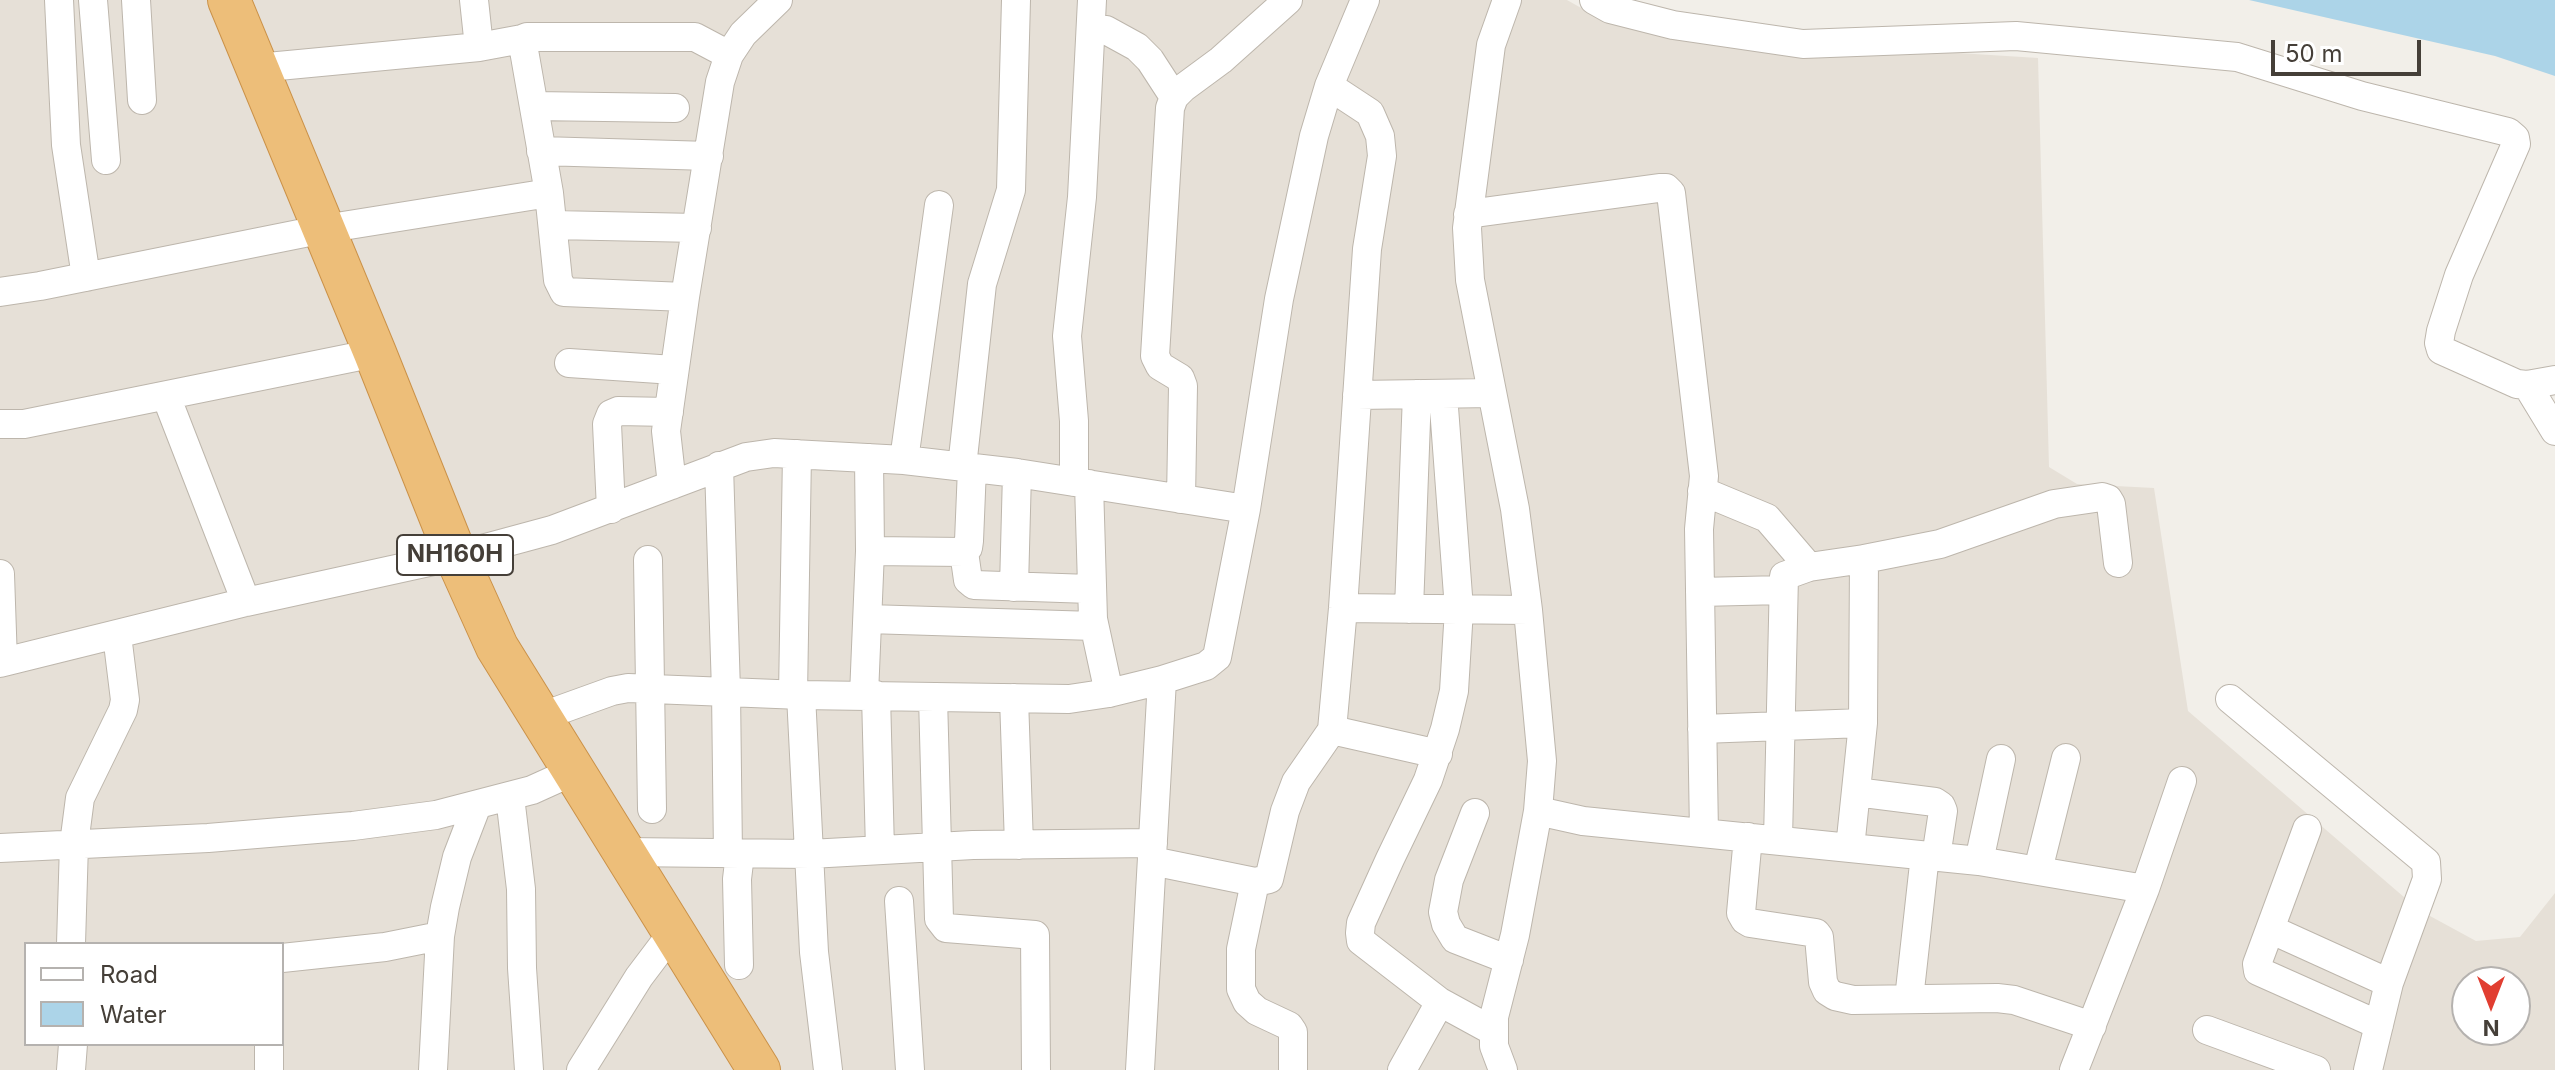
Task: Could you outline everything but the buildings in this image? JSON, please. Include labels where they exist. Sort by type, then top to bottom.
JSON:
[{"type":"highway","name":"NH160H","points":[[229,0],[456,556],[497,647],[759,1070]]},
{"type":"street","points":[[59,0],[66,145],[86,277]]},
{"type":"street","points":[[93,0],[106,160]]},
{"type":"street","points":[[136,0],[142,100]]},
{"type":"street","points":[[474,0],[479,47]]},
{"type":"street","points":[[870,551],[964,552],[968,548],[967,467],[982,284],[1011,190],[1016,0]]},
{"type":"street","points":[[1092,0],[1082,197],[1067,336],[1094,626],[1109,693]]},
{"type":"street","points":[[1181,499],[1183,386],[1180,378],[1160,366],[1155,356],[1170,108],[1174,97],[1288,0]]},
{"type":"street","points":[[540,717],[612,691],[649,687],[797,695],[1069,699],[1162,680],[1206,666],[1217,657],[1246,509],[1279,299],[1314,136],[1329,86],[1365,0]]},
{"type":"street","points":[[1503,1070],[1494,1046],[1493,1031],[1538,811],[1542,771],[1541,733],[1515,509],[1470,280],[1468,214],[1491,45],[1507,0]]},
{"type":"street","points":[[1594,0],[1610,9],[1673,25],[1803,44],[2016,36],[2237,57],[2362,96],[2508,132],[2515,138],[2516,144],[2459,275],[2439,343],[2441,350],[2511,382],[2527,385],[2555,380]]},
{"type":"street","points":[[672,485],[667,443],[674,370],[720,82],[729,55],[764,4]]},
{"type":"street","points":[[1091,29],[1106,30],[1137,47],[1150,60],[1174,97]]},
{"type":"street","points":[[257,68],[479,47],[538,36],[695,37],[729,55]]},
{"type":"street","points":[[522,39],[549,193],[559,287],[564,292],[685,297]]},
{"type":"street","points":[[624,852],[810,854],[1019,845],[1153,852],[1255,882],[1269,879],[1285,811],[1296,782],[1332,730],[1367,249],[1382,156],[1380,136],[1370,113],[1329,86]]},
{"type":"street","points":[[534,106],[675,108]]},
{"type":"street","points":[[541,151],[709,156]]},
{"type":"street","points":[[1468,214],[1659,188],[1666,188],[1671,193],[1704,476],[1699,512],[1704,833]]},
{"type":"street","points":[[0,292],[324,229],[549,193]]},
{"type":"street","points":[[904,460],[939,205]]},
{"type":"street","points":[[553,225],[697,228]]},
{"type":"street","points":[[0,424],[24,424],[375,353]]},
{"type":"street","points":[[569,363],[674,370]]},
{"type":"street","points":[[2527,385],[2555,431]]},
{"type":"street","points":[[1357,395],[1492,393]]},
{"type":"street","points":[[1409,609],[1430,394]]},
{"type":"street","points":[[1430,394],[1456,540],[1459,609],[1454,691],[1438,754],[1361,923],[1360,933],[1361,941],[1440,1002],[1493,1031]]},
{"type":"street","points":[[166,396],[246,602]]},
{"type":"street","points":[[611,509],[607,424],[611,414],[618,411],[669,412]]},
{"type":"street","points":[[0,574],[1,662],[246,602],[456,556],[552,530],[719,466],[746,457],[774,453],[904,460],[967,467],[1246,509]]},
{"type":"street","points":[[797,454],[797,695],[810,854],[814,952],[828,1070]]},
{"type":"street","points":[[869,458],[870,695],[880,850]]},
{"type":"street","points":[[719,466],[739,965]]},
{"type":"street","points":[[1014,587],[1017,473]]},
{"type":"street","points":[[1702,491],[1767,518],[1809,567]]},
{"type":"street","points":[[1778,840],[1784,576],[1809,567],[1958,539],[2054,504],[2102,497],[2111,504],[2118,563]]},
{"type":"street","points":[[964,552],[968,580],[974,585],[1090,589]]},
{"type":"street","points":[[1850,848],[1863,723],[1864,559]]},
{"type":"street","points":[[648,560],[652,809]]},
{"type":"street","points":[[1700,592],[1783,590]]},
{"type":"street","points":[[1343,608],[1528,610]]},
{"type":"street","points":[[868,619],[1094,626]]},
{"type":"street","points":[[71,942],[74,844],[80,798],[125,700],[117,635]]},
{"type":"street","points":[[1140,1070],[1162,680]]},
{"type":"street","points":[[933,697],[942,925],[946,928],[1035,935],[1036,1070]]},
{"type":"street","points":[[1014,698],[1019,845]]},
{"type":"street","points":[[2230,699],[2426,862],[2427,879],[2389,983],[2368,1070]]},
{"type":"street","points":[[1702,729],[1863,723]]},
{"type":"street","points":[[1332,730],[1438,754]]},
{"type":"street","points":[[2038,870],[2066,758]]},
{"type":"street","points":[[1979,861],[2001,759]]},
{"type":"street","points":[[0,848],[208,838],[353,826],[436,815],[532,790],[574,771]]},
{"type":"street","points":[[2074,1070],[2145,889],[2182,781]]},
{"type":"street","points":[[1856,792],[1935,802],[1943,811],[1930,856],[1909,999]]},
{"type":"street","points":[[510,797],[521,889],[522,968],[529,1070]]},
{"type":"street","points":[[433,1070],[440,936],[457,857],[477,805]]},
{"type":"street","points":[[1538,811],[1583,821],[1979,861],[2145,889]]},
{"type":"street","points":[[1475,813],[1449,880],[1443,912],[1455,939],[1509,960]]},
{"type":"street","points":[[2307,829],[2257,964],[2258,971],[2263,976],[2379,1025]]},
{"type":"street","points":[[1748,837],[1741,913],[1750,923],[1816,933],[1819,937],[1823,982],[1827,991],[1835,996],[1853,1000],[1997,998],[2014,1000],[2092,1026]]},
{"type":"street","points":[[1255,882],[1241,949],[1241,989],[1247,1002],[1257,1011],[1289,1026],[1293,1032],[1293,1070]]},
{"type":"street","points":[[899,901],[910,1070]]},
{"type":"street","points":[[2270,929],[2389,983]]},
{"type":"street","points":[[581,1070],[639,977],[673,932]]},
{"type":"street","points":[[284,958],[351,951],[440,936]]},
{"type":"street","points":[[1402,1070],[1440,1002]]},
{"type":"street","points":[[2207,1030],[2316,1070]]},
{"type":"street","points":[[71,1070],[73,1046]]},
{"type":"street","points":[[269,1046],[269,1070]]},
{"type":"shaded area","points":[[0,0],[1567,0],[1606,22],[1672,35],[2038,58],[2049,467],[2077,484],[2154,488],[2188,711],[2419,910],[2476,941],[2520,937],[2555,893],[2555,1070],[0,1070]]},
{"type":"water","points":[[2249,0],[2555,0],[2555,76],[2495,56]]}]
